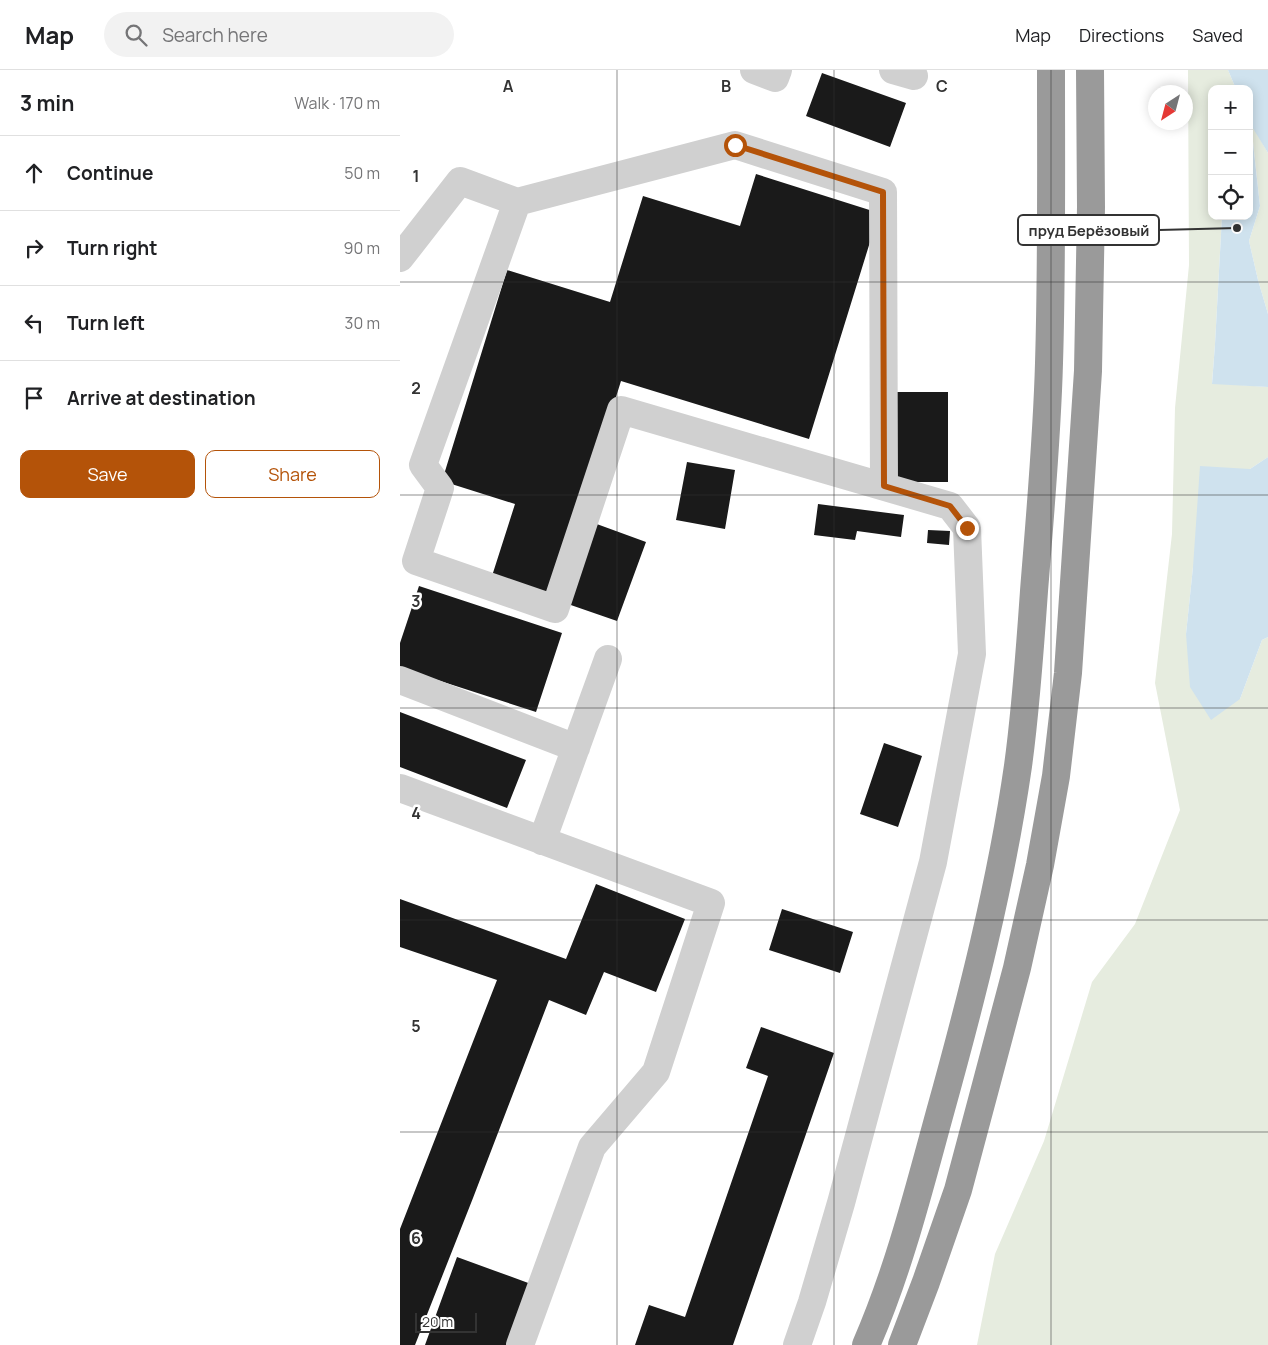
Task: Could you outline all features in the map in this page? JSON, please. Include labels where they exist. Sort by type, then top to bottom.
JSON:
[{"type":"highway","points":[[866,1343],[894,1268],[950,1079],[983,946],[1006,842],[1018,764],[1040,523],[1049,366],[1051,70]]},
{"type":"highway","points":[[902,1345],[958,1190],[1017,968],[1040,865],[1056,776],[1068,673],[1088,371],[1091,207],[1090,70]]},
{"type":"street","points":[[754,70],[776,78],[778,70]]},
{"type":"street","points":[[400,258],[460,181],[517,202],[735,145],[883,192],[884,486]]},
{"type":"street","points":[[517,202],[422,465],[440,488],[416,561],[555,609],[621,410],[950,506],[967,528],[972,654],[933,862],[841,1203],[812,1302],[797,1345]]},
{"type":"street","points":[[542,841],[608,660]]},
{"type":"street","points":[[400,680],[576,748]]},
{"type":"street","points":[[400,788],[710,903],[656,1072],[592,1147],[520,1345]]},
{"type":"street","points":[[915,1345],[926,1282]]},
{"type":"shaded area","points":[[1188,70],[1228,70],[1234,85],[1208,85],[1208,220],[1222,220],[1212,383],[1268,387],[1268,457],[1250,469],[1193,567],[1186,634],[1240,699],[1262,640],[1268,637],[1268,1345],[977,1345],[995,1254],[1044,1141],[1092,982],[1135,924],[1180,810],[1155,683],[1172,534],[1175,408],[1189,265],[1188,130],[1193,130],[1193,85],[1188,85]]},
{"type":"shaded area","points":[[1253,127],[1268,153],[1268,314],[1249,241],[1260,206]]},
{"type":"water","points":[[1228,70],[1268,70],[1268,153],[1253,128],[1253,85],[1234,85]]},
{"type":"water","points":[[1253,143],[1260,206],[1249,241],[1268,314],[1268,387],[1212,384],[1222,220],[1253,220]]},
{"type":"water","points":[[1268,457],[1268,637],[1262,640],[1240,699],[1211,720],[1190,687],[1186,634],[1200,466],[1250,469]]},
{"type":"building","points":[[822,73],[906,103],[890,147],[806,116]]},
{"type":"building","points":[[756,174],[879,213],[809,439],[621,381],[554,595],[492,576],[515,504],[442,481],[507,270],[610,302],[643,196],[740,226]]},
{"type":"building","points":[[896,392],[948,392],[948,482],[896,482]]},
{"type":"building","points":[[687,462],[735,470],[725,529],[676,520]]},
{"type":"building","points":[[818,504],[904,515],[901,537],[857,531],[855,540],[814,535]]},
{"type":"building","points":[[594,523],[646,542],[617,621],[565,603]]},
{"type":"building","points":[[928,530],[950,531],[949,545],[927,543]]},
{"type":"building","points":[[419,586],[562,633],[536,712],[400,668],[400,643]]},
{"type":"building","points":[[400,712],[526,760],[507,808],[400,767]]},
{"type":"building","points":[[884,743],[922,756],[898,827],[860,814]]},
{"type":"building","points":[[596,884],[685,919],[656,992],[604,972],[586,1015],[549,1000],[415,1345],[400,1345],[400,1229],[497,980],[400,947],[400,899],[566,959]]},
{"type":"building","points":[[782,909],[853,932],[840,973],[769,950]]},
{"type":"building","points":[[761,1027],[834,1053],[733,1345],[635,1345],[649,1305],[685,1317],[768,1076],[746,1068]]},
{"type":"building","points":[[457,1257],[531,1284],[509,1345],[425,1345]]},
{"type":"place","name":"пруд Берёзовый","points":[[1237,228]]},
{"type":"route","points":[[735,145],[883,192],[884,486],[950,506],[967,528]]}]
